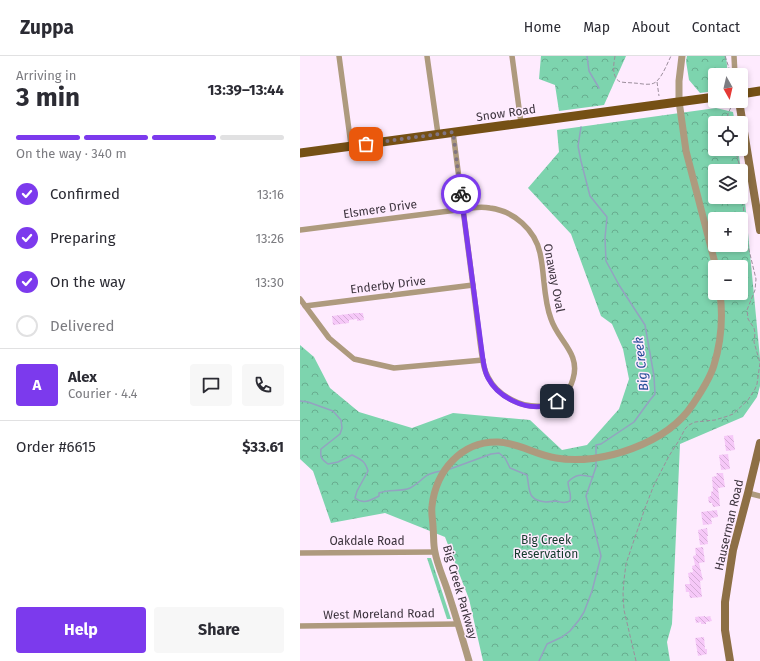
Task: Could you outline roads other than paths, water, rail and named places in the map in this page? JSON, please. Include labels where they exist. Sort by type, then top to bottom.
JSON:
[{"type":"main road","points":[[748,93],[760,92]]},
{"type":"main road","name":"Snow Road","points":[[300,153],[708,98]]},
{"type":"main road","points":[[737,108],[758,199],[760,230]]},
{"type":"main road","name":"Hauserman Road","points":[[730,661],[725,630],[725,602],[733,550],[760,443]]},
{"type":"street","points":[[340,56],[352,146]]},
{"type":"street","points":[[427,56],[438,134]]},
{"type":"street","points":[[512,56],[521,123]]},
{"type":"street","points":[[682,56],[679,81],[679,101],[686,151],[714,260]]},
{"type":"street","points":[[734,56],[735,68]]},
{"type":"street","points":[[300,299],[329,338],[354,359],[394,368],[483,360],[453,132]]},
{"type":"street","name":"Onaway Oval","points":[[463,209],[483,207],[499,209],[521,221],[531,232],[540,251],[547,307],[551,320],[555,330],[570,350],[574,361],[575,372],[574,378],[567,392],[562,397],[552,404],[545,406],[530,406],[507,397],[498,390],[488,378],[483,360]]},
{"type":"street","name":"Elsmere Drive","points":[[300,230],[463,209]]},
{"type":"street","name":"Enderby Drive","points":[[305,306],[473,285]]},
{"type":"street","name":"Big Creek Parkway","points":[[469,661],[435,552],[432,507],[439,478],[455,458],[468,449],[487,442],[512,444],[543,456],[558,459],[583,460],[607,456],[626,450],[662,434],[690,409],[704,388],[714,366],[719,344],[721,300]]},
{"type":"street","points":[[748,493],[760,496]]},
{"type":"street","name":"Oakdale Road","points":[[300,553],[435,552]]},
{"type":"street","name":"West Moreland Road","points":[[300,626],[458,624]]},
{"type":"waterway","name":"Big Creek","points":[[587,56],[589,71],[599,88]]},
{"type":"waterway","name":"Big Creek","points":[[581,127],[578,146],[590,196],[607,217],[605,238],[606,261],[619,285],[645,325],[654,376],[655,394],[634,422],[601,444],[596,445],[596,455]]},
{"type":"waterway","points":[[300,401],[308,402],[333,411],[341,420],[342,428],[340,434],[321,449],[321,456],[322,459],[328,464],[338,462],[352,455],[366,465],[368,471],[357,491],[355,498],[358,500],[367,501],[379,496],[379,493],[410,488],[428,475],[441,471]]},
{"type":"waterway","points":[[450,469],[491,454],[499,453],[505,458],[510,468],[527,475],[529,490],[532,497],[546,502],[555,501],[564,503],[570,501],[571,496],[568,482],[579,475],[593,477]]},
{"type":"waterway","name":"Big Creek","points":[[539,661],[547,644],[562,637],[570,631],[579,620],[584,612],[592,591],[601,556],[586,496],[596,467],[596,461]]},
{"type":"park label","name":"Big Creek Reservation","points":[[546,547]]}]
